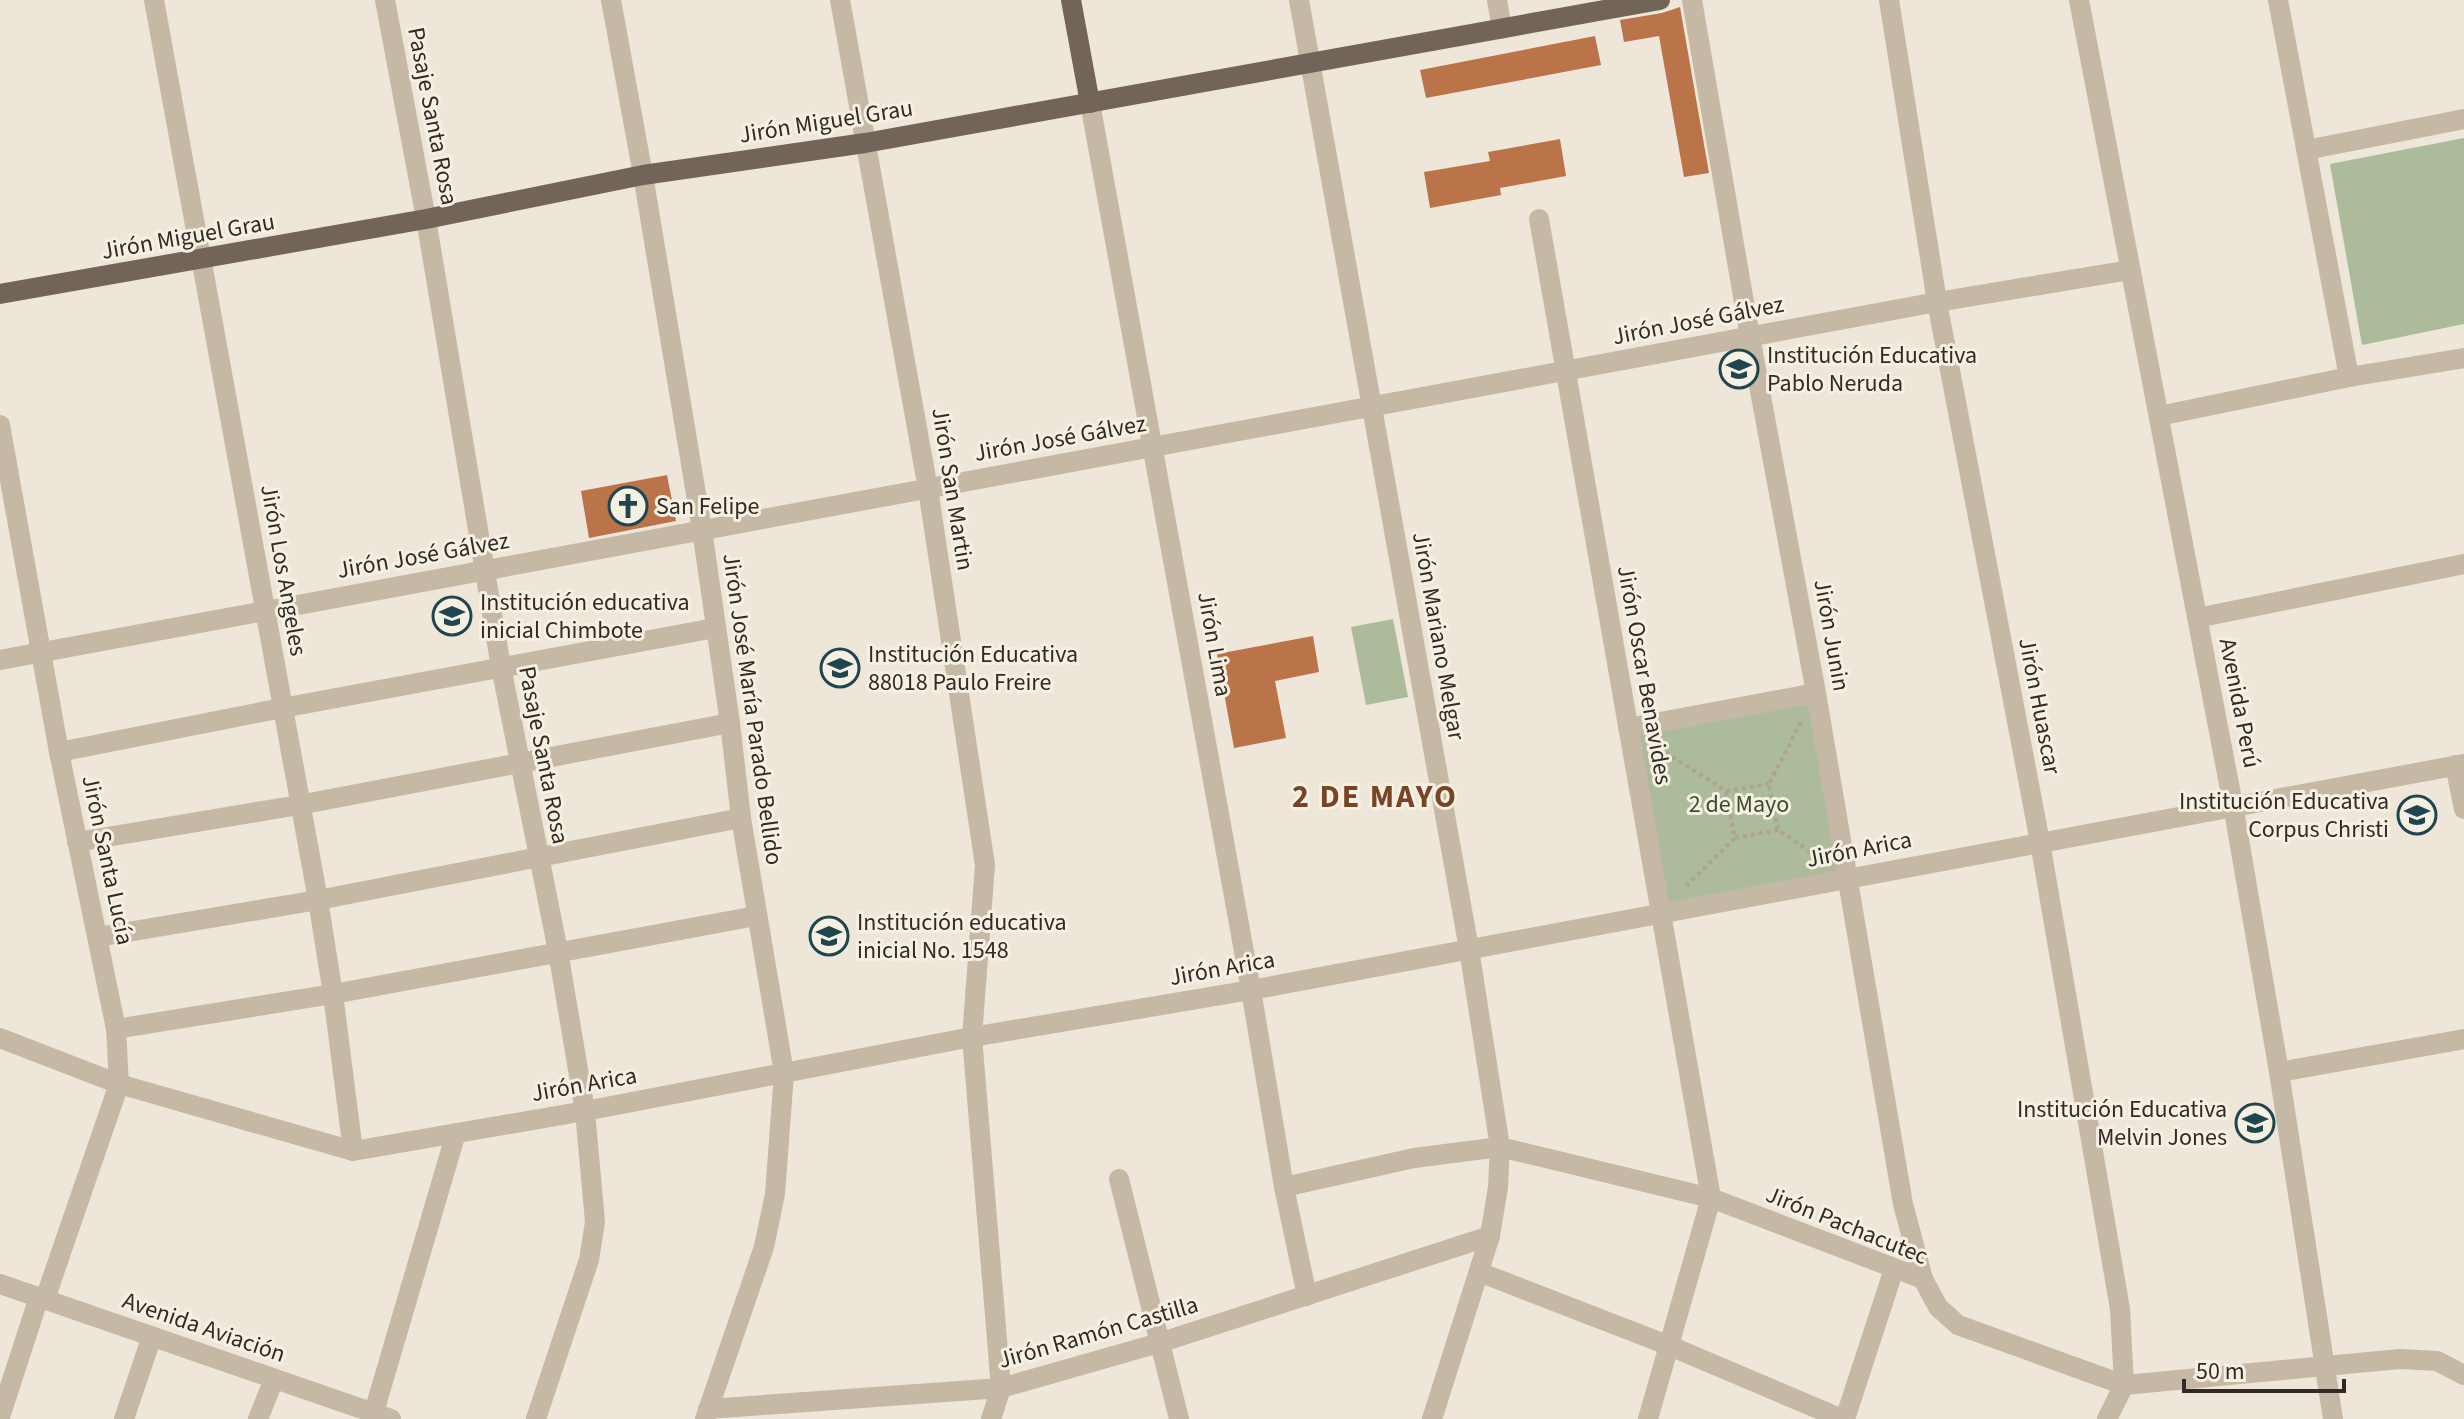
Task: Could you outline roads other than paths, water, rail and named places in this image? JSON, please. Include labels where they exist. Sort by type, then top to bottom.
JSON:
[{"type":"main road","name":"Jirón Lima","points":[[1071,0],[1090,103]]},
{"type":"main road","name":"Jirón Miguel Grau","points":[[0,294],[200,261],[643,175],[865,143],[1660,0]]},
{"type":"street","name":"Jirón Los Angeles","points":[[154,0],[318,900],[353,1151]]},
{"type":"street","name":"Pasaje Santa Rosa","points":[[385,0],[426,219],[501,667],[558,951],[585,1111],[595,1222],[593,1235],[589,1260],[536,1419]]},
{"type":"street","name":"Jirón José María Parado Bellido","points":[[611,0],[702,530],[741,818],[784,1073],[775,1194],[764,1247],[706,1414]]},
{"type":"street","name":"Jirón San Martin","points":[[840,0],[928,489],[985,865],[972,1037],[1001,1388]]},
{"type":"street","name":"Jirón Mariano Melgar","points":[[1299,0],[1469,949],[1500,1147],[1498,1187],[1490,1236],[1432,1419]]},
{"type":"street","points":[[1497,0],[1502,29]]},
{"type":"street","name":"Jirón Junin","points":[[1692,0],[1816,693],[1903,1204],[1923,1279]]},
{"type":"street","name":"Jirón Huascar","points":[[1889,0],[1937,302],[2040,842],[2120,1309],[2124,1385],[2107,1419]]},
{"type":"street","name":"Avenida Perú","points":[[2079,0],[2233,805],[2279,1072],[2333,1419]]},
{"type":"street","points":[[2278,0],[2349,377]]},
{"type":"street","name":"Jirón Lima","points":[[1090,103],[1284,1187],[1307,1296]]},
{"type":"street","points":[[2306,150],[2464,119]]},
{"type":"street","name":"Jirón Oscar Benavides","points":[[1539,219],[1711,1198],[1648,1419]]},
{"type":"street","name":"Jirón José Gálvez","points":[[0,660],[1937,302],[2130,270]]},
{"type":"street","points":[[2159,416],[2349,377],[2464,358]]},
{"type":"street","name":"Jirón Santa Lucía","points":[[0,425],[59,752],[116,1029],[119,1084],[0,1417]]},
{"type":"street","points":[[2197,618],[2464,564]]},
{"type":"street","points":[[59,752],[715,628]]},
{"type":"street","points":[[1628,728],[1816,693]]},
{"type":"street","points":[[77,842],[299,805],[730,723]]},
{"type":"street","points":[[2460,764],[2464,809]]},
{"type":"street","name":"Jirón Arica","points":[[0,1038],[119,1084],[353,1151],[585,1111],[972,1037],[1251,990],[2460,764]]},
{"type":"street","points":[[98,937],[318,900],[741,818]]},
{"type":"street","points":[[116,1029],[333,994],[756,916]]},
{"type":"street","points":[[2279,1072],[2464,1039]]},
{"type":"street","points":[[386,1417],[456,1133]]},
{"type":"street","name":"Jirón Pachacutec","points":[[1284,1187],[1414,1158],[1500,1147],[1711,1198],[1923,1279],[1938,1307],[1958,1325],[2124,1385],[2400,1359],[2437,1361],[2464,1375]]},
{"type":"street","points":[[1119,1179],[1179,1419]]},
{"type":"street","name":"Jirón Ramón Castilla","points":[[706,1414],[1001,1388],[1159,1343],[1490,1236]]},
{"type":"street","points":[[1479,1272],[1670,1346],[1843,1419],[1894,1269]]},
{"type":"street","name":"Avenida Aviación","points":[[0,1284],[386,1417]]},
{"type":"street","points":[[124,1419],[152,1336]]},
{"type":"street","points":[[258,1419],[274,1379]]},
{"type":"street","points":[[991,1419],[1001,1388]]},
{"type":"place","name":"Institución Educativa Pablo Neruda","points":[[1739,369]]},
{"type":"place","name":"San Felipe","points":[[628,506]]},
{"type":"place","name":"Institución educativa inicial Chimbote","points":[[452,616]]},
{"type":"place","name":"Institución Educativa 88018 Paulo Freire","points":[[840,668]]},
{"type":"place","name":"Institución Educativa Corpus Christi","points":[[2417,815]]},
{"type":"place","name":"Institución educativa inicial No. 1548","points":[[829,936]]},
{"type":"place","name":"Institución Educativa Melvin Jones","points":[[2255,1123]]},
{"type":"district","name":"2 DE MAYO","points":[[1375,796]]},
{"type":"park label","name":"2 de Mayo","points":[[1739,804]]}]
